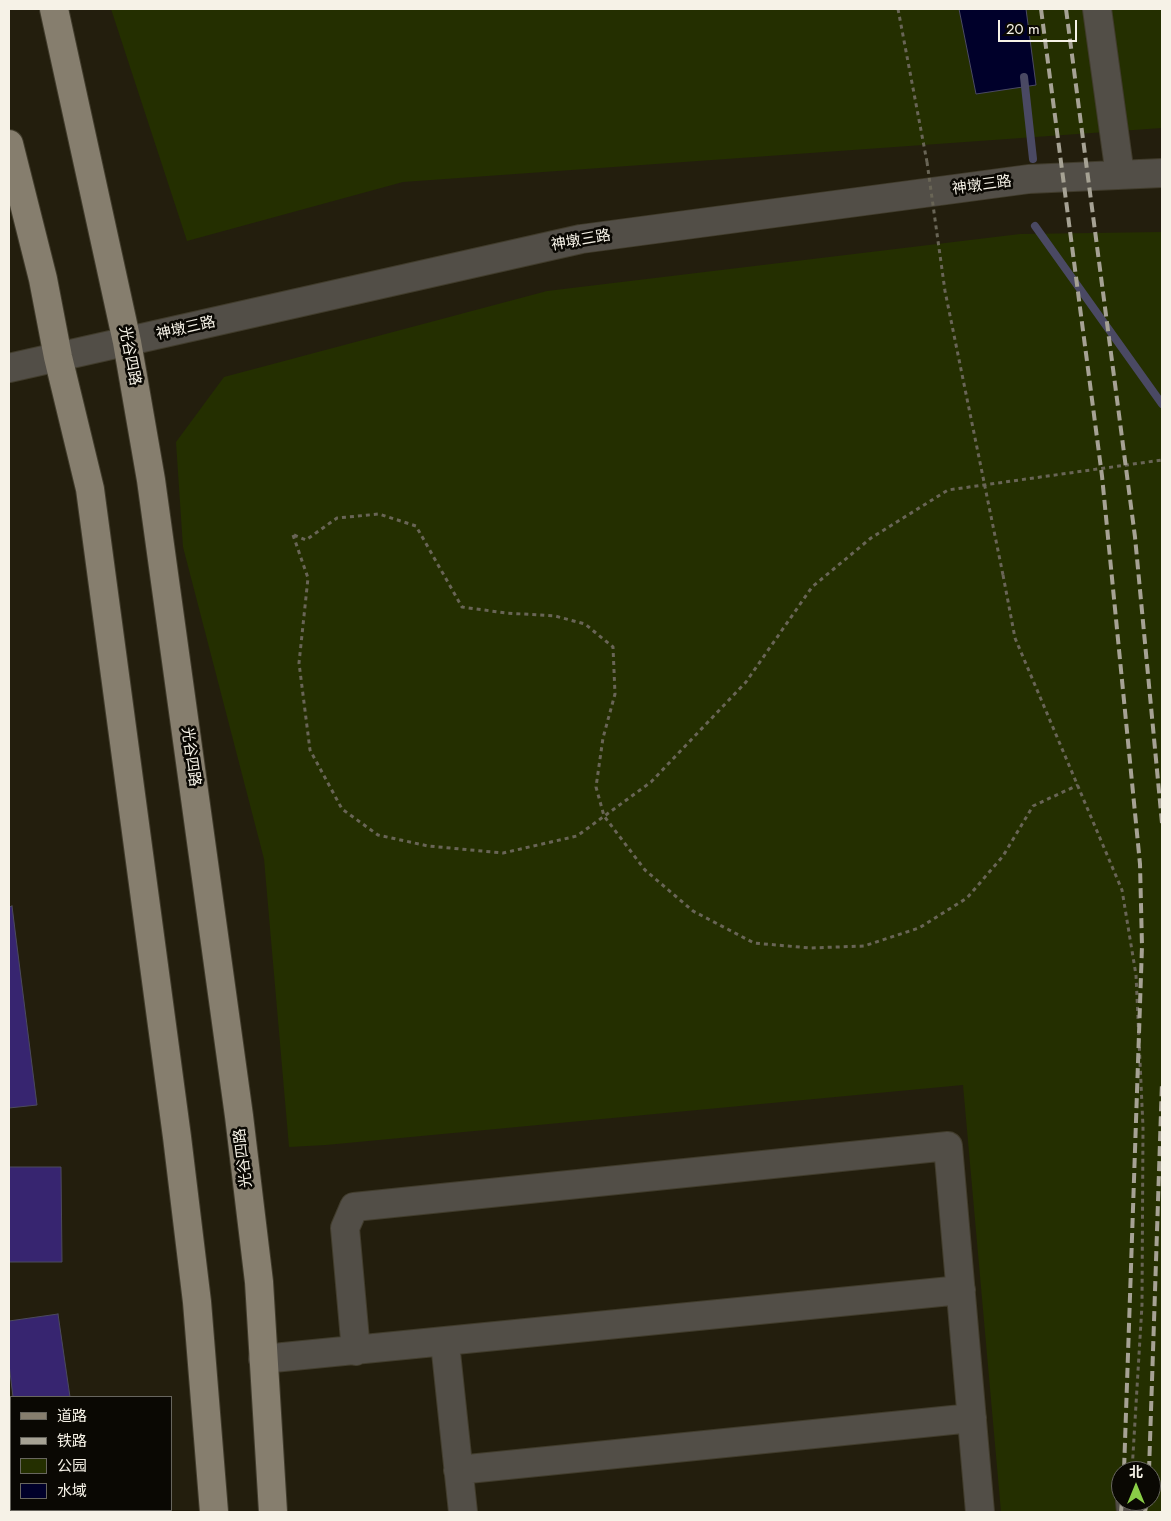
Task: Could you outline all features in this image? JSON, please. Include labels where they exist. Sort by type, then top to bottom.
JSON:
[{"type":"main road","name":"光谷四路","points":[[54,9],[127,342],[151,480],[237,1106],[259,1282],[273,1512]]},
{"type":"main road","points":[[9,144],[43,279],[58,357],[90,490],[145,888],[196,1302],[214,1512]]},
{"type":"street","points":[[1098,9],[1120,175]]},
{"type":"street","name":"神墩三路","points":[[9,368],[581,239],[1029,179],[1162,173]]},
{"type":"street","points":[[356,1351],[345,1228],[354,1207],[948,1146],[980,1512]]},
{"type":"street","points":[[264,1359],[445,1343],[961,1290]]},
{"type":"street","points":[[445,1343],[463,1512]]},
{"type":"street","points":[[458,1470],[972,1418]]},
{"type":"path","points":[[898,9],[927,162],[945,291],[1015,638],[1122,890],[1136,975],[1142,1127],[1142,1305],[1133,1461]]},
{"type":"path","points":[[1078,785],[1033,806],[1003,856],[967,898],[919,928],[864,946],[810,948],[754,943],[693,911],[645,870],[604,816],[596,786],[603,738],[615,694],[613,647],[585,624],[555,616],[506,613],[462,607],[416,526],[379,514],[337,518],[306,540],[293,535],[308,578],[299,663],[310,750],[342,809],[378,835],[428,846],[504,853],[577,836],[604,816],[657,775],[746,682],[812,587],[871,538],[948,490],[1162,460]]},
{"type":"green space","points":[[111,9],[1162,9],[1162,128],[403,182],[187,241]]},
{"type":"green space","points":[[1162,232],[1162,1512],[1001,1512],[963,1085],[289,1147],[264,859],[183,547],[176,442],[224,377],[547,291],[1020,234]]},
{"type":"water","points":[[959,9],[1026,9],[1036,85],[976,94]]},
{"type":"building","points":[[12,906],[37,1105],[9,1108],[9,907]]},
{"type":"building","points":[[9,1167],[61,1167],[62,1262],[9,1262]]},
{"type":"building","points":[[58,1314],[70,1396],[13,1396],[9,1364],[9,1321]]},
{"type":"building","points":[[9,1484],[10,1511],[86,1512],[9,1512]]},
{"type":"waterway","points":[[1024,77],[1033,159]]},
{"type":"waterway","points":[[1035,226],[1162,404]]},
{"type":"railway","points":[[1041,9],[1102,476],[1140,864],[1142,946],[1124,1461]]},
{"type":"railway","points":[[1066,9],[1135,537],[1162,823]]},
{"type":"railway","points":[[1149,1461],[1162,1082]]}]
